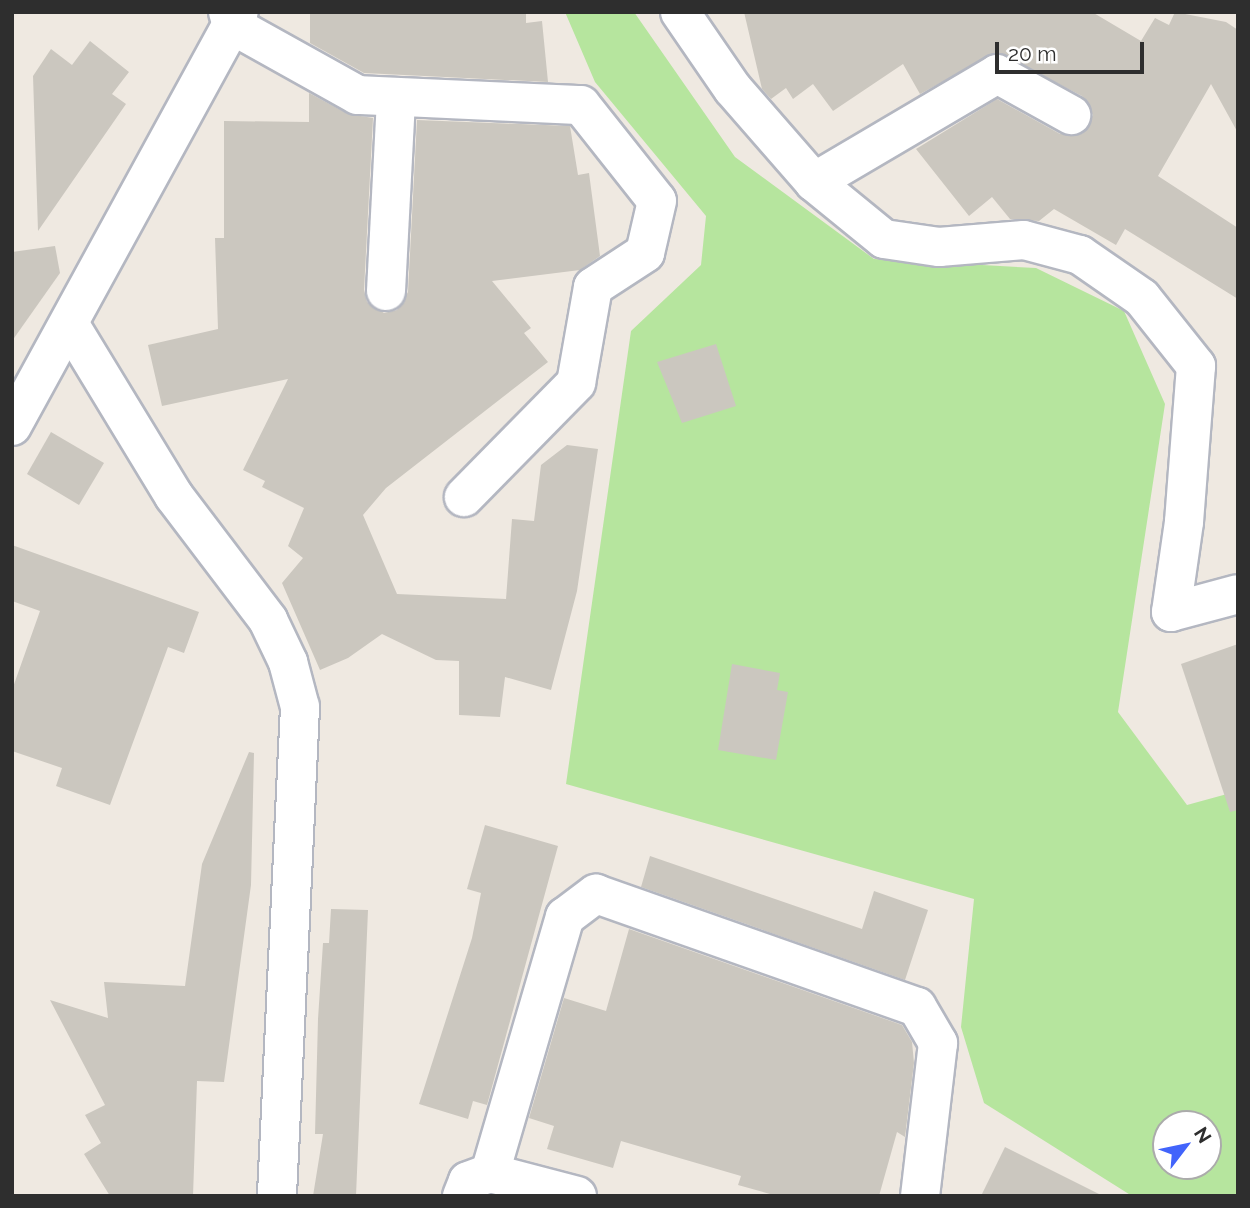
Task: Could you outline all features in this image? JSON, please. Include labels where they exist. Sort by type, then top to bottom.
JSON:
[{"type":"street","points":[[680,12],[733,89],[814,182],[884,239],[939,247],[1024,240],[1080,255],[1142,298],[1196,366],[1184,522],[1171,612],[1238,594]]},
{"type":"street","points":[[12,426],[70,325],[233,16],[358,95],[581,105],[657,201],[645,253],[593,287],[576,383],[464,497]]},
{"type":"street","points":[[814,182],[998,74],[1071,116]]},
{"type":"street","points":[[386,290],[396,97]]},
{"type":"street","points":[[70,325],[174,496],[268,620],[288,662],[300,707],[277,1196]]},
{"type":"street","points":[[577,1196],[476,1184],[565,917],[596,894],[917,1007],[938,1043],[920,1196]]},
{"type":"green space","points":[[565,12],[634,12],[735,157],[874,259],[1036,268],[1124,311],[1165,404],[1118,712],[1187,805],[1238,791],[1238,1196],[1132,1196],[984,1103],[961,1027],[974,899],[566,784],[631,331],[701,265],[706,216],[595,82]]},
{"type":"building","points":[[310,12],[526,12],[526,23],[542,21],[548,82],[364,73],[310,43]]},
{"type":"building","points":[[744,12],[1092,12],[1141,41],[1155,18],[1169,25],[1175,12],[1226,22],[1238,30],[1238,133],[1211,84],[1158,176],[1238,228],[1238,299],[1125,229],[1116,245],[1054,209],[1039,221],[1010,219],[992,197],[969,216],[916,149],[997,99],[1060,134],[1082,134],[1093,115],[1082,96],[997,52],[920,94],[903,64],[833,111],[813,84],[793,99],[786,88],[771,99],[762,89]]},
{"type":"building","points":[[90,41],[129,72],[112,94],[126,104],[38,231],[33,76],[51,49],[72,65]]},
{"type":"building","points":[[309,93],[348,114],[373,118],[364,290],[367,302],[384,313],[397,310],[408,292],[417,120],[570,126],[578,175],[589,173],[600,256],[580,270],[492,281],[531,328],[524,333],[548,362],[386,488],[363,515],[397,594],[506,599],[512,519],[534,521],[541,465],[567,445],[598,449],[577,591],[551,690],[505,677],[500,717],[459,715],[459,661],[436,660],[382,634],[348,658],[320,670],[282,583],[303,558],[288,546],[304,508],[262,487],[265,481],[243,470],[288,379],[162,406],[148,345],[218,329],[215,238],[224,238],[224,121],[309,122]]},
{"type":"building","points":[[55,246],[60,273],[12,341],[12,252]]},
{"type":"building","points":[[716,344],[736,406],[682,423],[657,362]]},
{"type":"building","points":[[51,432],[104,463],[79,505],[27,474]]},
{"type":"building","points":[[12,545],[199,612],[184,653],[168,647],[110,805],[56,786],[62,768],[12,751],[12,690],[40,611],[12,601]]},
{"type":"building","points":[[1238,644],[1238,810],[1230,812],[1181,664]]},
{"type":"building","points":[[732,664],[780,673],[777,690],[788,692],[776,760],[718,750]]},
{"type":"building","points":[[249,752],[254,753],[251,885],[224,1082],[197,1081],[193,1196],[110,1196],[84,1154],[101,1143],[85,1115],[105,1105],[50,1000],[108,1018],[104,982],[185,986],[202,864]]},
{"type":"building","points":[[485,825],[558,846],[487,1105],[473,1101],[468,1119],[419,1104],[472,938],[481,893],[467,889]]},
{"type":"building","points":[[650,856],[862,929],[874,891],[928,910],[905,980],[641,887]]},
{"type":"building","points":[[331,909],[368,910],[356,1196],[313,1196],[323,1134],[315,1134],[318,1019],[323,943],[329,943]]},
{"type":"building","points":[[629,929],[902,1025],[912,1042],[914,1063],[905,1137],[897,1132],[879,1196],[777,1196],[738,1185],[741,1176],[621,1141],[613,1168],[547,1149],[554,1126],[529,1118],[564,998],[606,1011]]},
{"type":"building","points":[[1005,1147],[1103,1196],[981,1196]]}]
